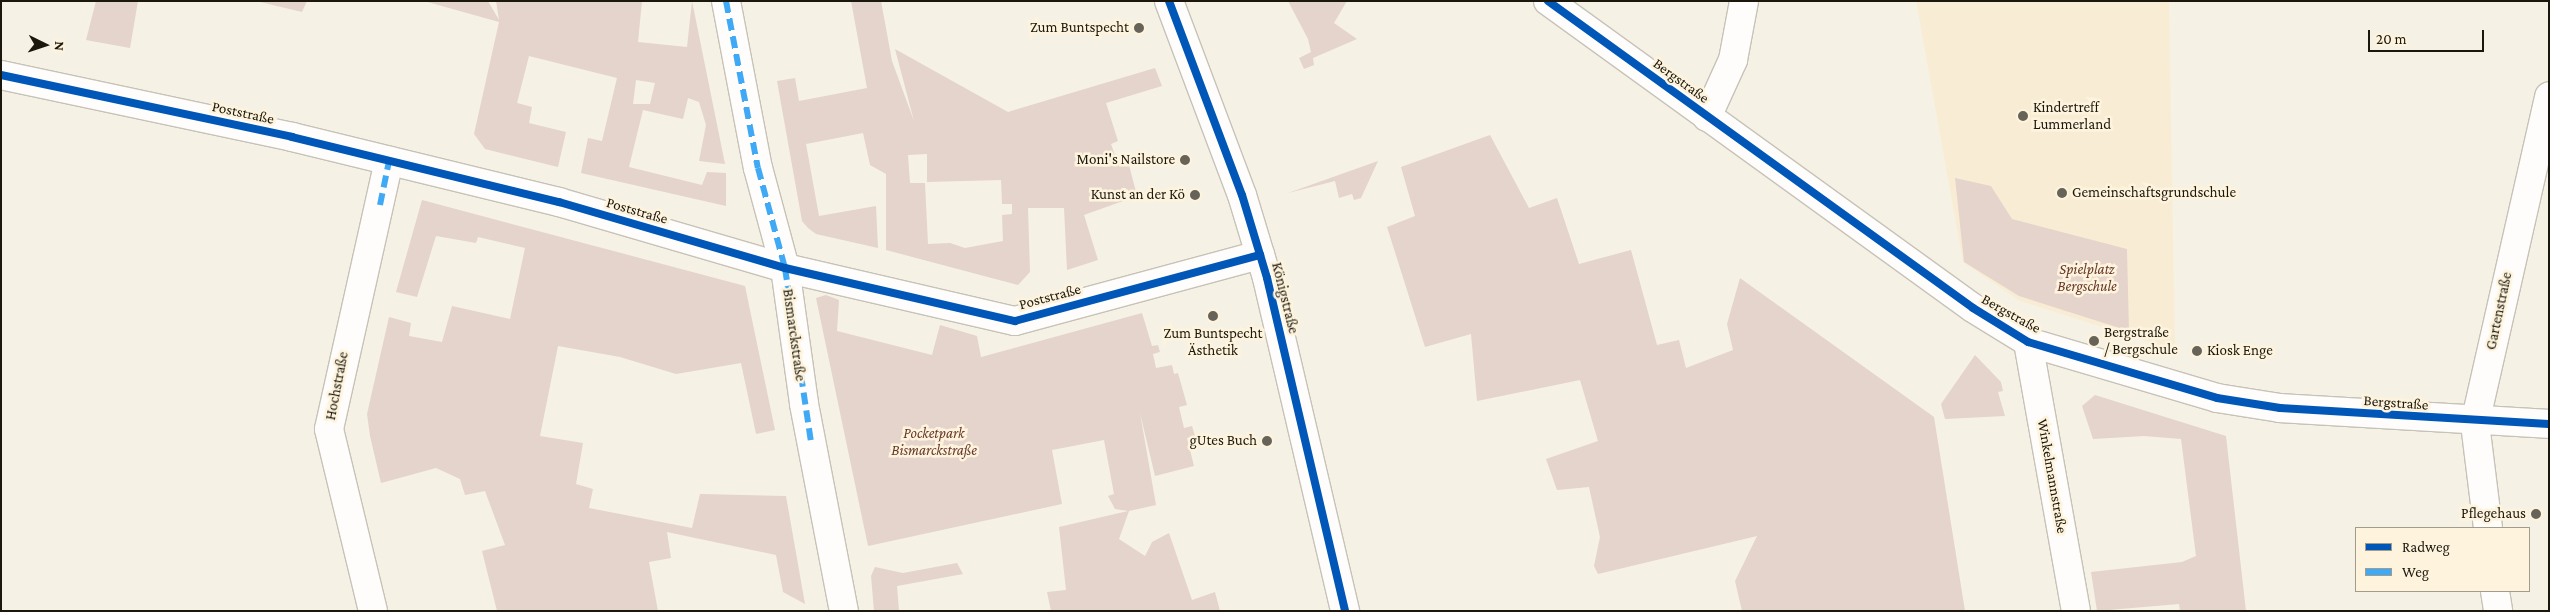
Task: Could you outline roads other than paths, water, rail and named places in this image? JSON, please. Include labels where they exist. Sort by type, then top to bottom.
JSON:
[{"type":"street","name":"Bismarckstraße","points":[[726,1],[758,168],[785,268],[804,404],[844,611]]},
{"type":"street","name":"Königstraße","points":[[1168,1],[1260,255],[1345,611]]},
{"type":"street","name":"Bergstraße","points":[[1548,1],[1972,308],[2028,342],[2217,398],[2280,408],[2475,423],[2549,424]]},
{"type":"street","points":[[1707,117],[1733,60],[1744,1]]},
{"type":"street","name":"Poststraße","points":[[1,76],[389,161],[559,202],[785,268],[1014,321],[1260,255]]},
{"type":"street","name":"Gartenstraße","points":[[2488,527],[2475,423],[2549,96]]},
{"type":"street","name":"Hochstraße","points":[[374,611],[329,429],[389,161]]},
{"type":"street","name":"Winkelmannstraße","points":[[2028,342],[2076,611]]},
{"type":"street","points":[[2495,592],[2498,611]]},
{"type":"place","name":"Zum Buntspecht","points":[[1139,28]]},
{"type":"place","name":"Kindertreff Lummerland","points":[[2023,116]]},
{"type":"place","name":"Moni's Nailstore","points":[[1185,160]]},
{"type":"place","name":"Gemeinschaftsgrundschule","points":[[2062,193]]},
{"type":"place","name":"Kunst an der Kö","points":[[1195,195]]},
{"type":"place","name":"Zum Buntspecht Ästhetik","points":[[1213,316]]},
{"type":"place","name":"Bergstraße / Bergschule","points":[[2094,341]]},
{"type":"place","name":"Kiosk Enge","points":[[2197,351]]},
{"type":"place","name":"gUtes Buch","points":[[1267,441]]},
{"type":"place","name":"Pflegehaus","points":[[2536,514]]},
{"type":"park label","name":"Spielplatz Bergschule","points":[[2087,278]]},
{"type":"park label","name":"Pocketpark Bismarckstraße","points":[[934,442]]}]
